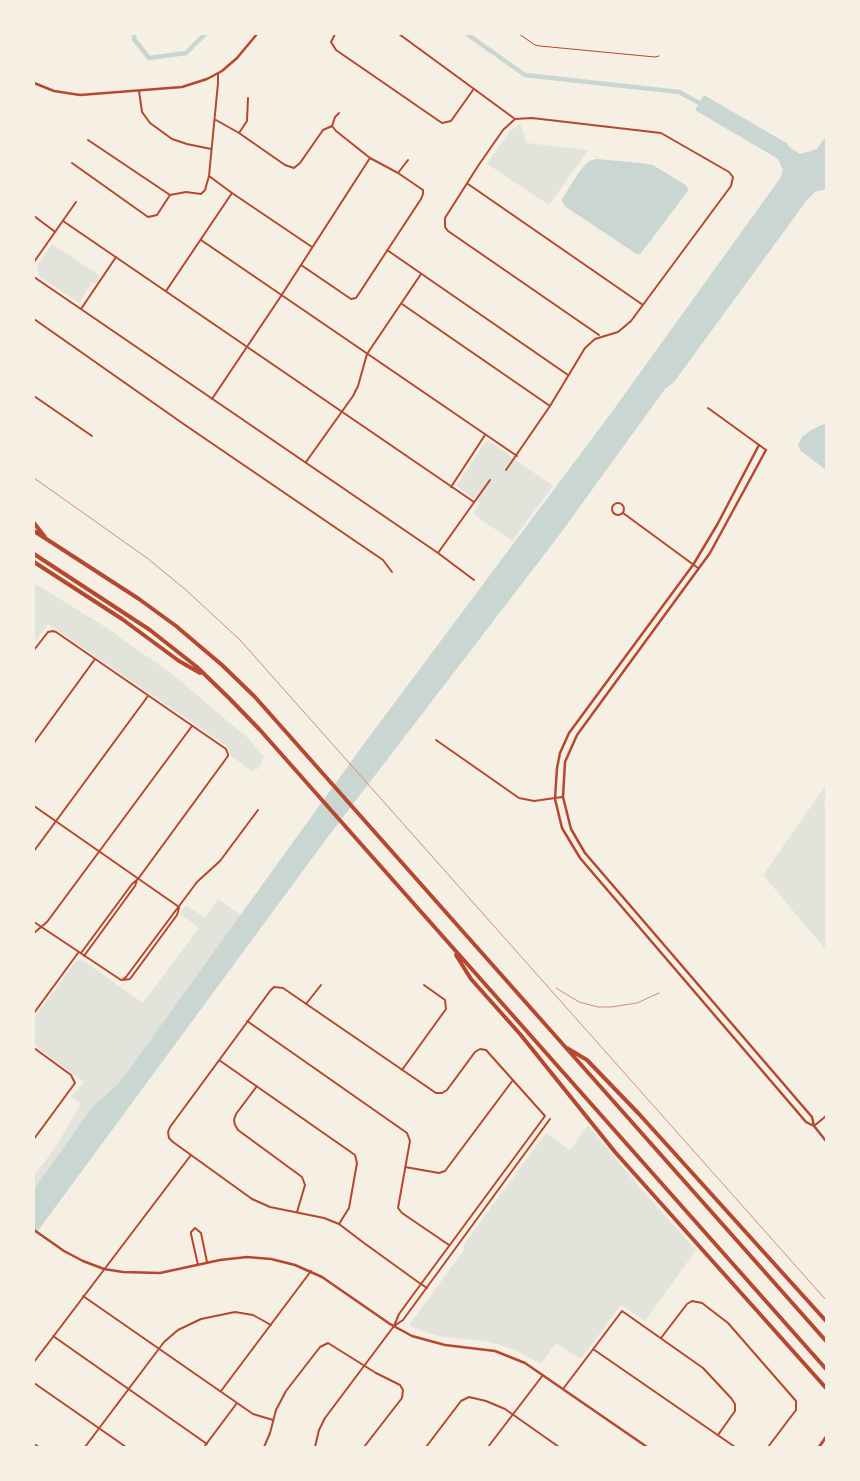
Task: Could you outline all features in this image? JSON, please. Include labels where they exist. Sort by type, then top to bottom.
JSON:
[{"type":"highway","points":[[34,523],[48,540]]},
{"type":"highway","points":[[34,531],[145,603],[199,645],[255,697],[826,1341]]},
{"type":"highway","points":[[34,554],[144,626],[174,648],[208,677],[245,714],[826,1369]]},
{"type":"highway","points":[[34,562],[122,618],[180,662],[208,677]]},
{"type":"highway","points":[[450,945],[471,979],[520,1034],[615,1152],[826,1388]]},
{"type":"highway","points":[[563,1045],[586,1060],[635,1109],[826,1321]]},
{"type":"main road","points":[[819,1447],[826,1437]]},
{"type":"street","points":[[34,83],[70,95],[87,96],[182,87],[199,82],[218,73],[238,58],[257,34]]},
{"type":"street","points":[[335,34],[332,39],[332,45],[336,50],[445,124],[451,121],[474,89]]},
{"type":"street","points":[[399,34],[515,119]]},
{"type":"street","points":[[88,140],[170,195],[186,192],[201,194],[205,190],[209,176],[218,73]]},
{"type":"street","points":[[139,91],[142,112],[150,123],[172,139],[211,149]]},
{"type":"street","points":[[239,133],[247,121],[248,98]]},
{"type":"street","points":[[215,120],[239,133],[285,165],[293,168],[300,163],[323,130],[332,126],[335,117],[339,113]]},
{"type":"street","points":[[506,470],[550,406],[589,343],[600,336],[615,333],[624,328],[731,186],[733,177],[730,172],[661,132],[532,118],[515,119],[503,130],[445,218],[446,230],[600,336]]},
{"type":"street","points":[[301,265],[351,299],[356,298],[421,199],[423,190],[398,173],[370,158],[332,126]]},
{"type":"street","points":[[212,398],[281,296],[370,158]]},
{"type":"street","points":[[398,173],[408,160]]},
{"type":"street","points":[[72,164],[148,217],[157,215],[170,195]]},
{"type":"street","points":[[209,176],[313,247]]},
{"type":"street","points":[[467,183],[643,305]]},
{"type":"street","points":[[166,290],[232,193]]},
{"type":"street","points":[[34,262],[76,202]]},
{"type":"street","points":[[34,216],[55,231]]},
{"type":"street","points":[[63,221],[474,502]]},
{"type":"street","points":[[201,240],[517,456]]},
{"type":"street","points":[[387,250],[568,375]]},
{"type":"street","points":[[81,309],[116,258]]},
{"type":"street","points":[[306,462],[353,396],[358,386],[367,354],[421,274]]},
{"type":"street","points":[[34,276],[438,553],[474,580]]},
{"type":"street","points":[[402,304],[550,406]]},
{"type":"street","points":[[34,319],[383,560],[392,572]]},
{"type":"street","points":[[34,396],[92,436]]},
{"type":"street","points":[[708,408],[766,450],[736,507],[699,569],[570,748],[565,762],[563,797],[567,818],[578,843],[812,1117],[814,1126]]},
{"type":"street","points":[[451,487],[485,435]]},
{"type":"street","points":[[760,445],[729,504],[693,564],[566,740],[560,753],[556,774],[555,798],[562,828],[572,847],[806,1122],[814,1126],[826,1141]]},
{"type":"street","points":[[438,553],[490,480]]},
{"type":"street","points":[[618,503],[623,505],[623,513],[618,516],[614,514],[612,511],[614,505],[618,503]]},
{"type":"street","points":[[729,504],[736,507]]},
{"type":"street","points":[[623,513],[699,569]]},
{"type":"street","points":[[646,629],[652,634]]},
{"type":"street","points":[[34,650],[50,631],[56,632],[226,749],[228,756],[84,956]]},
{"type":"street","points":[[34,743],[95,659]]},
{"type":"street","points":[[34,851],[148,695]]},
{"type":"street","points":[[576,724],[582,729]]},
{"type":"street","points":[[34,934],[46,922],[192,726]]},
{"type":"street","points":[[436,740],[519,798],[534,801],[563,797]]},
{"type":"street","points":[[34,806],[179,907]]},
{"type":"street","points":[[122,980],[197,882],[220,861],[258,810]]},
{"type":"street","points":[[572,847],[578,843]]},
{"type":"street","points":[[34,1013],[132,884],[138,879]]},
{"type":"street","points":[[34,922],[122,980],[130,978],[177,915],[179,907]]},
{"type":"street","points":[[633,920],[639,915]]},
{"type":"street","points":[[157,934],[161,936]]},
{"type":"street","points":[[686,982],[691,977]]},
{"type":"street","points":[[306,1004],[321,985]]},
{"type":"street","points":[[402,1070],[446,1009],[445,1000],[424,986]]},
{"type":"street","points":[[315,1447],[319,1430],[325,1418],[394,1326],[399,1314],[421,1284],[449,1246],[545,1116],[489,1052],[480,1049],[475,1052],[447,1090],[442,1093],[434,1092],[283,988],[274,987],[169,1129],[168,1135],[171,1140],[252,1199],[270,1207],[324,1218],[339,1224],[421,1284],[427,1288]]},
{"type":"street","points":[[247,1022],[407,1133],[410,1142],[398,1205],[400,1211],[449,1246]]},
{"type":"street","points":[[34,1048],[71,1075],[75,1083],[34,1139]]},
{"type":"street","points":[[219,1060],[355,1155],[357,1163],[349,1208],[339,1224]]},
{"type":"street","points":[[771,1080],[776,1076]]},
{"type":"street","points":[[405,1167],[439,1173],[445,1171],[513,1080]]},
{"type":"street","points":[[257,1086],[236,1114],[235,1126],[302,1177],[305,1185],[297,1212]]},
{"type":"street","points":[[814,1126],[826,1116]]},
{"type":"street","points":[[394,1326],[403,1320],[550,1119]]},
{"type":"street","points":[[34,1362],[191,1155]]},
{"type":"street","points":[[198,1265],[191,1234],[195,1228],[201,1233],[207,1263]]},
{"type":"street","points":[[34,1230],[77,1258],[104,1269],[124,1272],[148,1274],[172,1271],[232,1258],[259,1258],[286,1262],[312,1272],[332,1283],[394,1326],[412,1336],[434,1343],[484,1349],[504,1354],[525,1363],[647,1447]]},
{"type":"street","points":[[220,1392],[312,1272]]},
{"type":"street","points":[[83,1296],[256,1416],[273,1420]]},
{"type":"street","points":[[661,1338],[687,1304],[692,1301],[702,1303],[728,1323],[794,1398],[797,1404],[796,1410],[768,1447]]},
{"type":"street","points":[[563,1389],[622,1311],[707,1371],[735,1404],[734,1413],[718,1436]]},
{"type":"street","points":[[85,1447],[168,1338],[184,1326],[202,1319],[228,1313],[249,1314],[271,1325]]},
{"type":"street","points":[[53,1336],[207,1444]]},
{"type":"street","points":[[264,1447],[278,1405],[286,1391],[325,1343],[331,1344],[364,1366],[400,1385],[404,1393],[364,1447]]},
{"type":"street","points":[[593,1349],[735,1447]]},
{"type":"street","points":[[488,1447],[543,1375]]},
{"type":"street","points":[[34,1383],[126,1447]]},
{"type":"street","points":[[426,1447],[463,1399],[469,1397],[486,1401],[512,1415],[559,1447]]},
{"type":"street","points":[[204,1447],[238,1403]]},
{"type":"street","points":[[34,1444],[39,1447]]},
{"type":"lane","points":[[519,34],[535,45],[540,46],[658,56]]},
{"type":"shaded area","points":[[704,95],[788,144],[788,146],[800,154],[817,149],[826,136],[826,189],[815,192],[807,200],[674,382],[665,389],[560,534],[327,838],[34,1236],[34,1189],[93,1106],[120,1082],[366,741],[614,409],[781,177],[783,170],[778,159],[695,110]]},
{"type":"shaded area","points":[[520,124],[527,143],[588,150],[549,205],[487,164],[509,132]]},
{"type":"shaded area","points":[[596,159],[653,165],[687,186],[688,191],[638,255],[566,207],[562,202],[579,172],[589,161]]},
{"type":"shaded area","points":[[52,244],[100,276],[95,284],[92,282],[79,303],[39,276],[37,266]]},
{"type":"shaded area","points":[[826,423],[826,470],[801,451],[798,445],[802,437],[811,430]]},
{"type":"shaded area","points":[[489,441],[553,486],[512,541],[473,514],[480,503],[457,485],[485,442]]},
{"type":"shaded area","points":[[34,583],[104,626],[172,674],[249,739],[264,757],[258,769],[252,771],[231,756],[228,747],[48,624],[34,643]]},
{"type":"shaded area","points":[[826,785],[826,800],[824,802],[826,813],[826,950],[763,875]]},
{"type":"shaded area","points":[[218,899],[241,915],[120,1082],[93,1106],[34,1189],[34,1175],[53,1151],[81,1104],[71,1097],[84,1082],[39,1049],[34,1043],[34,1018],[75,962],[81,959],[143,1003],[199,928],[180,914],[186,905],[205,918]]},
{"type":"shaded area","points":[[588,1125],[634,1181],[696,1250],[645,1321],[621,1305],[581,1359],[556,1343],[541,1364],[515,1350],[500,1345],[485,1341],[441,1337],[409,1325],[464,1250],[464,1244],[546,1133],[570,1150]]},
{"type":"waterway","points":[[134,34],[134,39],[149,58],[186,53],[205,34]]},
{"type":"waterway","points":[[467,34],[525,75],[679,92],[703,105]]},
{"type":"railway","points":[[34,478],[147,558],[186,590],[240,640],[826,1300]]},
{"type":"railway","points":[[556,988],[579,1002],[598,1007],[637,1003],[659,993]]}]
